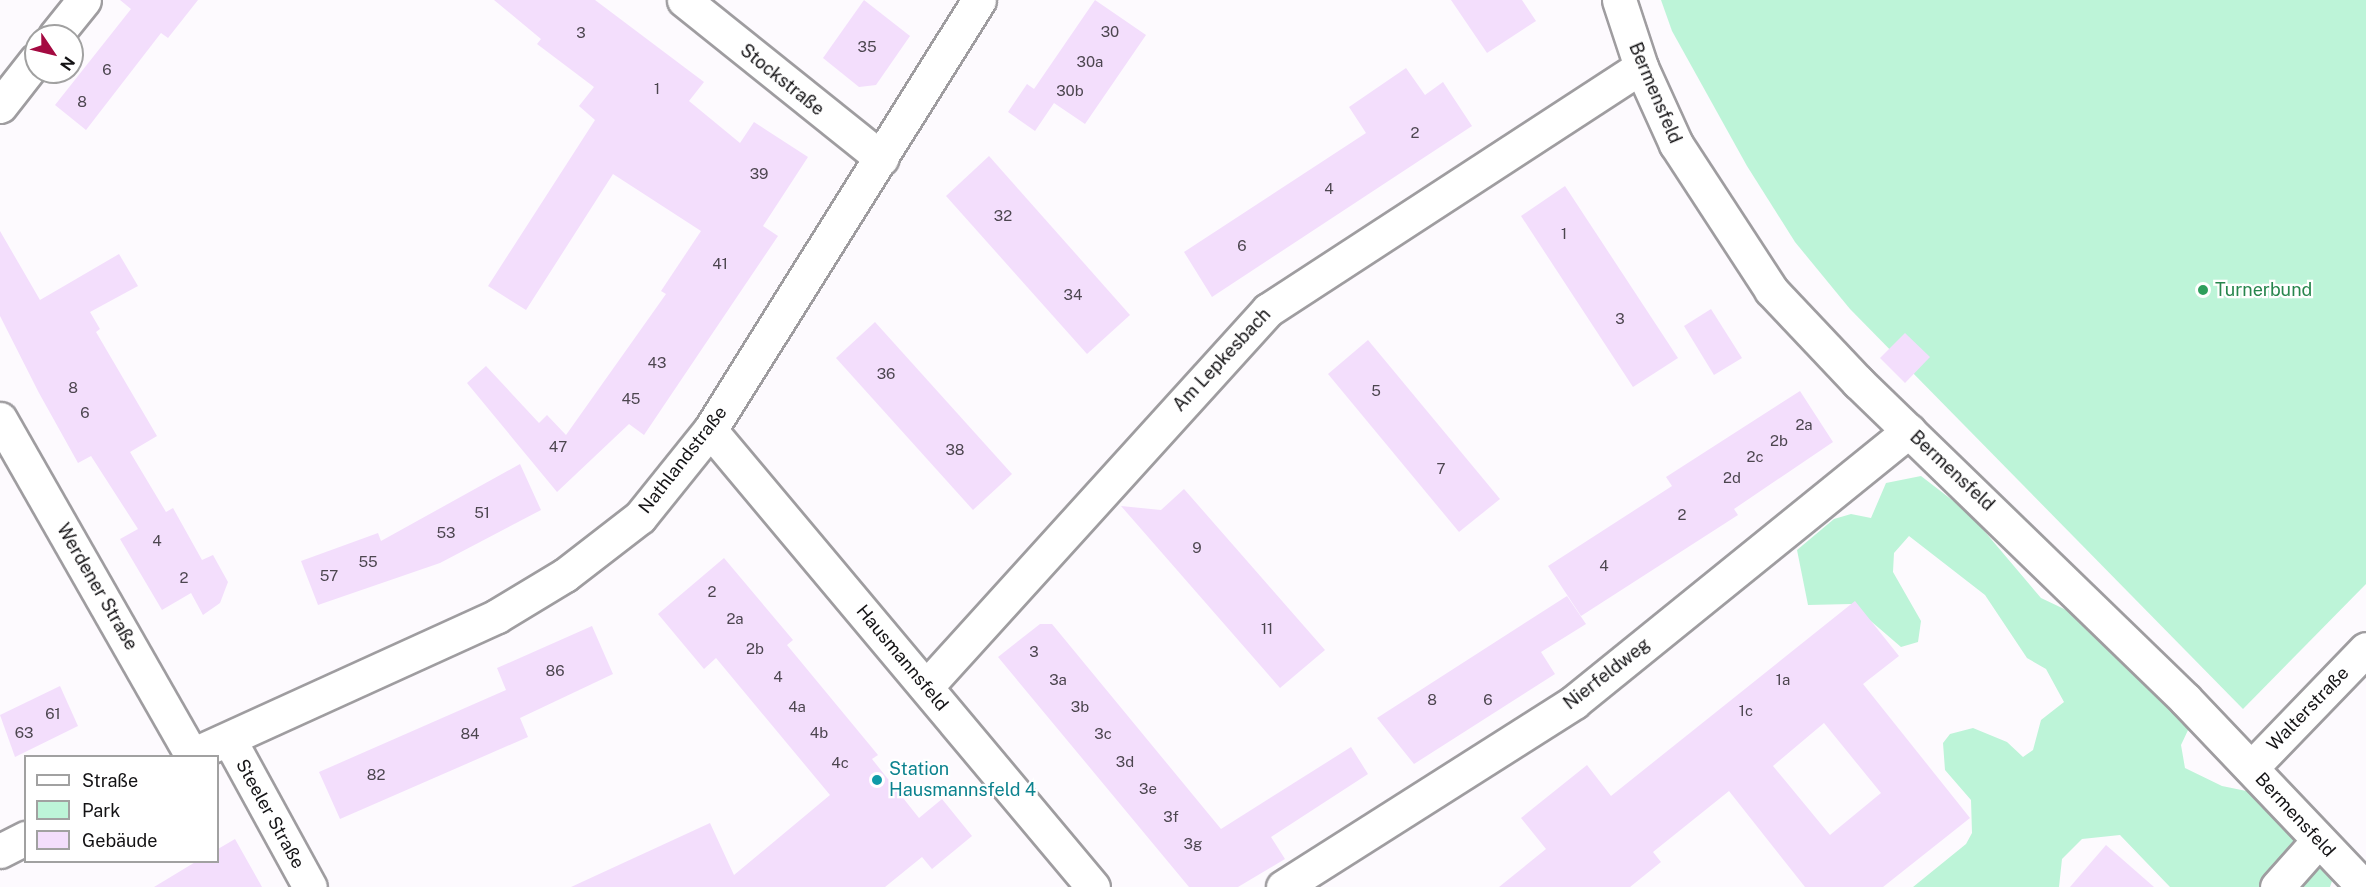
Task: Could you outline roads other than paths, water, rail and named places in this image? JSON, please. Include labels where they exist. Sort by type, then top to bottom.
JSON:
[{"type":"street","points":[[65,24],[84,0]]},
{"type":"street","name":"Stockstraße","points":[[684,0],[881,158]]},
{"type":"street","name":"Nathlandstraße","points":[[194,755],[230,741],[538,593],[640,517],[710,430],[979,0]]},
{"type":"street","name":"Bermensfeld","points":[[1619,0],[1641,67],[1687,166],[1748,259],[1805,328],[2251,768],[2318,842],[2364,887]]},
{"type":"street","name":"Am Lepkesbach","points":[[926,687],[1268,310],[1641,67]]},
{"type":"street","points":[[0,106],[24,75]]},
{"type":"street","name":"Werdener Straße","points":[[0,419],[190,755]]},
{"type":"street","name":"Hausmannsfeld","points":[[710,430],[1093,887]]},
{"type":"street","name":"Nierfeldweg","points":[[1283,887],[1574,702],[1909,431]]},
{"type":"street","name":"Walterstraße","points":[[2251,768],[2366,649]]},
{"type":"street","name":"Steeler Straße","points":[[230,741],[310,887]]},
{"type":"street","points":[[0,851],[24,839]]},
{"type":"street","points":[[2277,887],[2318,842]]},
{"type":"place","name":"Turnerbund","points":[[2203,290]]},
{"type":"place","name":"Station Hausmannsfeld 4","points":[[877,780]]}]
